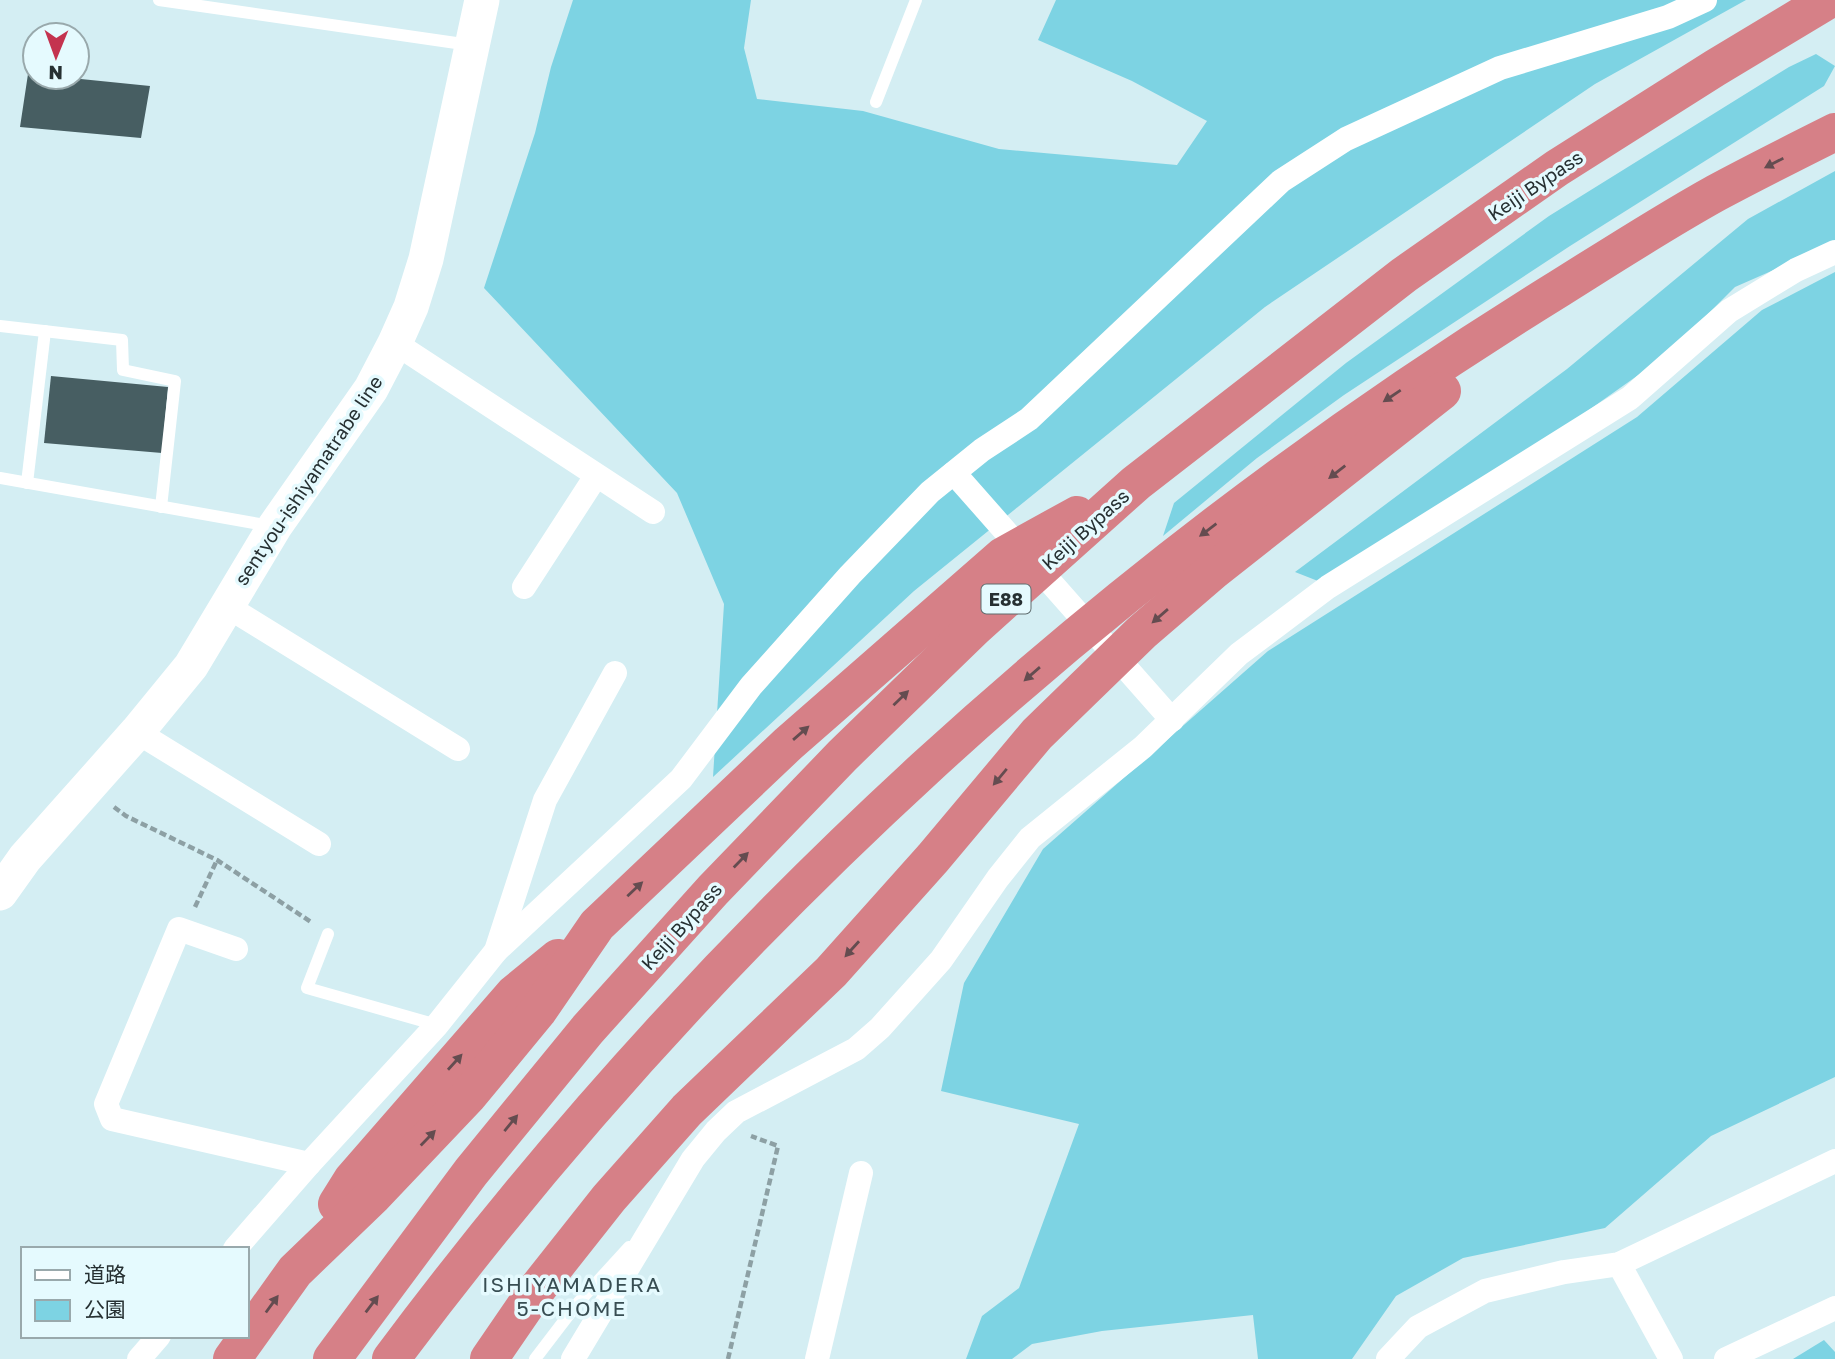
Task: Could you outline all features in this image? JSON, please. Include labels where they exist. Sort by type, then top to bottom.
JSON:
[{"type":"highway","name":"Keiji Bypass","points":[[332,1359],[471,1172],[587,1029],[713,890],[842,756],[974,628],[1136,483],[1404,275],[1557,168],[1828,0]]},
{"type":"highway","points":[[391,1359],[522,1191],[603,1096],[797,889],[931,761],[1141,581],[1362,416],[1489,332],[1714,194],[1835,132]]},
{"type":"highway","points":[[489,1359],[537,1289],[608,1198],[687,1110],[831,972],[933,858],[1037,734],[1142,632],[1213,571],[1601,262]]},
{"type":"highway","points":[[248,1337],[295,1272],[374,1195],[468,1096],[538,1011],[597,925],[788,744],[1003,556],[1136,483]]},
{"type":"highway","points":[[232,1359],[247,1338]]},
{"type":"main road","name":"sentyou-ishiyamatrabe line","points":[[0,893],[25,858],[191,666],[225,605],[275,526],[371,388],[411,307],[426,259],[470,45],[482,0]]},
{"type":"street","points":[[237,1247],[437,1025],[496,951],[681,779],[769,666],[850,575],[930,492],[982,450],[1029,419],[1281,181],[1346,139],[1500,68],[1668,17],[1705,0]]},
{"type":"street","points":[[573,1359],[693,1159],[731,1116],[856,1049],[880,1028],[941,960],[998,878],[1030,838],[1143,747],[1238,654],[1328,587],[1630,398],[1729,311],[1796,270],[1835,252]]},
{"type":"street","points":[[395,343],[653,512]]},
{"type":"street","points":[[954,473],[1172,720]]},
{"type":"street","points":[[524,587],[596,477]]},
{"type":"street","points":[[225,605],[458,749]]},
{"type":"street","points":[[496,951],[545,800],[615,673]]},
{"type":"street","points":[[136,732],[319,844]]},
{"type":"street","points":[[236,949],[179,929],[106,1104],[112,1119],[309,1164]]},
{"type":"street","points":[[1388,1359],[1418,1327],[1485,1291],[1564,1272],[1619,1264],[1835,1161]]},
{"type":"street","points":[[817,1359],[861,1172]]},
{"type":"street","points":[[1619,1264],[1671,1359]]},
{"type":"street","points":[[1726,1359],[1835,1308]]},
{"type":"street","points":[[139,1359],[157,1338]]},
{"type":"lane","points":[[159,0],[470,45]]},
{"type":"lane","points":[[876,102],[916,0]]},
{"type":"lane","points":[[0,326],[122,340],[123,370],[175,381],[161,507]]},
{"type":"lane","points":[[27,483],[45,331]]},
{"type":"lane","points":[[0,478],[275,526]]},
{"type":"lane","points":[[328,934],[307,988],[437,1025]]},
{"type":"lane","points":[[535,1359],[577,1304],[662,1210]]},
{"type":"path","points":[[88,787],[126,816],[217,860],[328,934]]},
{"type":"path","points":[[179,929],[191,917],[217,860]]},
{"type":"path","points":[[728,1359],[778,1146],[745,1134],[731,1116]]},
{"type":"green space","points":[[573,0],[751,0],[744,48],[757,99],[863,111],[999,149],[1177,165],[1207,121],[1132,81],[1038,40],[1056,0],[1746,0],[1595,84],[1265,307],[914,591],[713,777],[724,604],[677,493],[484,288],[535,133],[551,67]]},
{"type":"green space","points":[[1816,54],[1835,66],[1824,86],[1570,246],[1344,395],[1257,458],[1163,536],[1174,503],[1346,363],[1549,216],[1789,67]]},
{"type":"green space","points":[[1835,171],[1835,243],[1735,287],[1668,354],[1555,434],[1323,583],[1295,572],[1567,369],[1748,219]]},
{"type":"green space","points":[[1835,272],[1835,1077],[1711,1136],[1605,1228],[1463,1258],[1396,1296],[1352,1359],[1258,1359],[1253,1315],[1102,1331],[1032,1344],[1012,1359],[966,1359],[982,1316],[1019,1288],[1079,1124],[941,1091],[964,983],[1043,849],[1268,651],[1637,417],[1762,310]]},
{"type":"green space","points":[[1824,1340],[1835,1352],[1835,1359],[1793,1359]]},
{"type":"building","points":[[91,80],[150,86],[141,138],[20,127],[25,91],[91,91]]},
{"type":"building","points":[[51,376],[168,387],[162,453],[44,443]]},
{"type":"district","name":"ISHIYAMADERA 5-CHOME","points":[[572,1296]]}]
